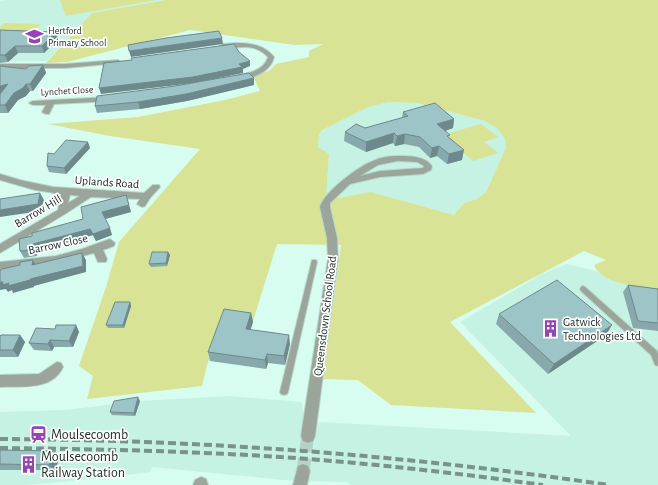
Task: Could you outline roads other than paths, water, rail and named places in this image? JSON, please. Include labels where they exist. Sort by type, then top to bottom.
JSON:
[{"type":"street","points":[[216,48],[232,45],[249,45],[262,49],[271,56],[269,64],[260,70],[230,79]]},
{"type":"street","points":[[0,66],[65,66],[122,62]]},
{"type":"street","name":"Lynchet Close","points":[[33,103],[116,99]]},
{"type":"street","points":[[46,112],[51,102]]},
{"type":"street","name":"Queensdown School Road","points":[[308,436],[333,259],[332,238],[325,204],[348,182],[372,164],[394,159],[412,159],[426,163],[428,166],[427,170],[420,172],[380,174],[348,182]]},
{"type":"street","name":"Uplands Road","points":[[0,177],[27,185],[144,200],[156,188]]},
{"type":"street","name":"Uplands Road","points":[[62,212],[66,191]]},
{"type":"street","name":"Barrow Hill","points":[[0,249],[89,194]]},
{"type":"street","name":"Barrow Close","points":[[0,266],[31,263],[97,249],[110,243]]},
{"type":"street","name":"Barrow Close","points":[[97,249],[102,259]]},
{"type":"street","points":[[0,381],[45,379],[53,374],[57,368]]},
{"type":"street","points":[[300,485],[303,471]]},
{"type":"lane","points":[[284,392],[314,262]]},
{"type":"lane","points":[[583,289],[654,353],[658,363]]},
{"type":"tunnel","points":[[303,471],[308,436]]},
{"type":"railway","points":[[0,439],[154,442],[305,451],[456,465],[609,485]]},
{"type":"railway","points":[[0,448],[211,453],[281,457],[347,462],[478,476],[543,485]]},
{"type":"place","name":"Hertford Primary School","points":[[35,37]]},
{"type":"place","name":"Gatwick Technologies Ltd","points":[[550,329]]},
{"type":"place","name":"Moulsecoomb","points":[[38,435]]},
{"type":"place","name":"Moulsecoomb Railway Station","points":[[28,465]]}]
